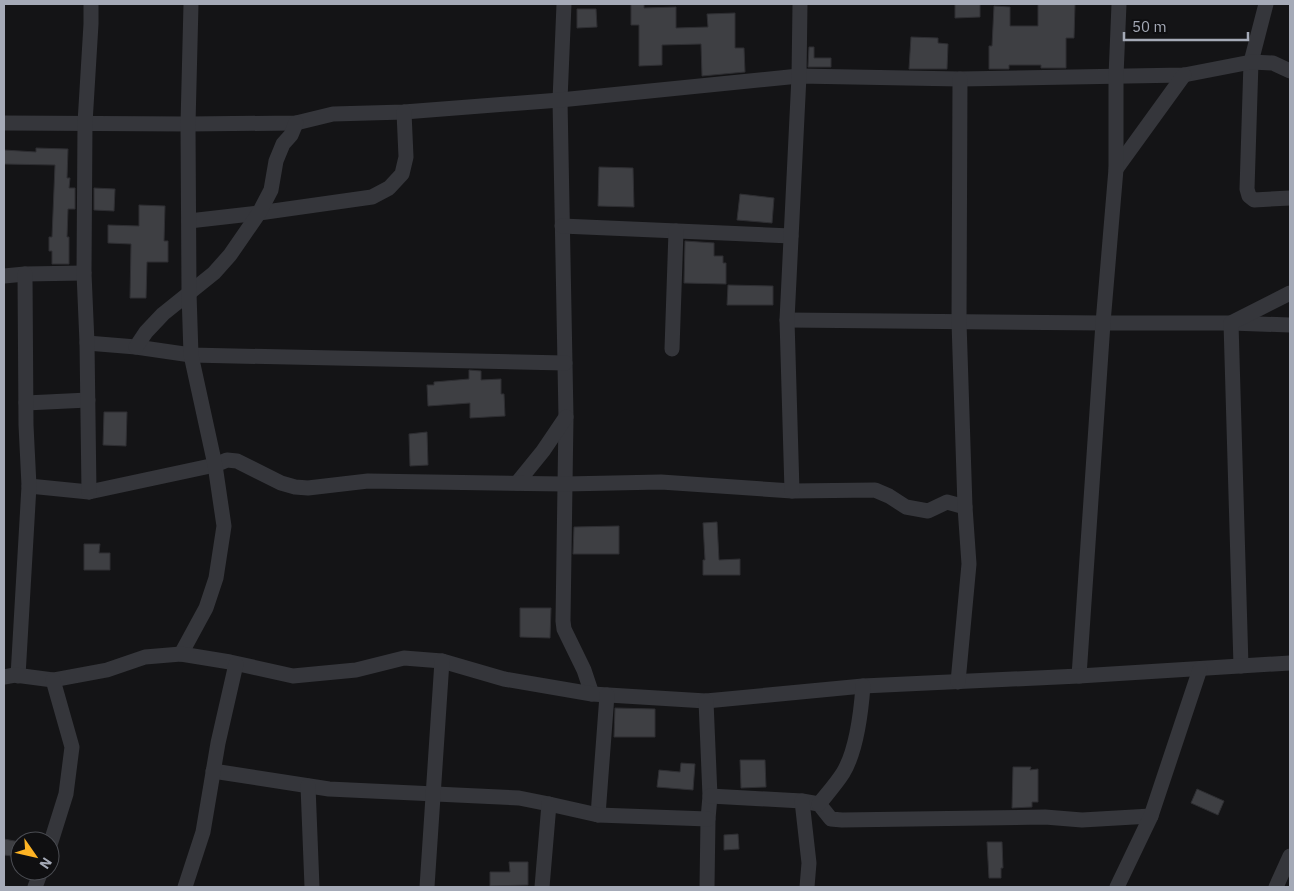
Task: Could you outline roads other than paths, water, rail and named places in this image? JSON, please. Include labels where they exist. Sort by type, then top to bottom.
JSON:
[{"type":"street","points":[[89,492],[84,273],[85,123],[91,4]]},
{"type":"street","points":[[181,654],[206,608],[216,578],[224,526],[215,465],[191,355],[188,124],[191,4]]},
{"type":"street","points":[[564,4],[560,100],[566,417],[564,629],[584,670],[599,694],[598,815]]},
{"type":"street","points":[[792,491],[787,320],[799,76],[800,4]]},
{"type":"street","points":[[1078,676],[1102,323],[1116,170],[1118,4]]},
{"type":"street","points":[[1266,4],[1252,62],[1247,189],[1249,196],[1254,200],[1290,198]]},
{"type":"street","points":[[4,123],[296,123],[333,114],[404,112],[560,100],[799,76],[960,79],[1184,75],[1252,62],[1273,63],[1290,71]]},
{"type":"street","points":[[1116,170],[1184,75]]},
{"type":"street","points":[[958,682],[969,564],[965,507],[959,322],[960,79]]},
{"type":"street","points":[[188,220],[259,213],[372,197],[389,188],[402,174],[406,157],[404,112]]},
{"type":"street","points":[[136,347],[146,332],[163,314],[214,272],[230,255],[259,213],[271,190],[276,161],[283,144],[291,135],[296,123]]},
{"type":"street","points":[[562,226],[791,236]]},
{"type":"street","points":[[672,349],[676,231]]},
{"type":"street","points":[[4,276],[84,273]]},
{"type":"street","points":[[25,274],[29,486],[11,676],[53,680],[107,670],[146,657],[181,654],[293,676],[356,670],[404,658],[442,661],[504,679],[599,694],[706,700],[863,686],[1078,676],[1290,663]]},
{"type":"street","points":[[1231,323],[1290,293]]},
{"type":"street","points":[[787,320],[1290,325]]},
{"type":"street","points":[[1231,323],[1241,666]]},
{"type":"street","points":[[87,343],[136,347],[191,355],[565,363]]},
{"type":"street","points":[[26,403],[88,400]]},
{"type":"street","points":[[516,483],[543,451],[566,417]]},
{"type":"street","points":[[29,486],[89,492],[215,465],[227,460],[237,461],[281,483],[308,488],[368,481],[565,484],[661,482],[792,491],[875,490],[906,507],[928,511],[947,502],[965,507]]},
{"type":"street","points":[[427,887],[442,661]]},
{"type":"street","points":[[185,887],[203,832],[218,743],[236,664]]},
{"type":"street","points":[[1117,887],[1151,816],[1200,669]]},
{"type":"street","points":[[53,680],[72,746],[66,794],[54,831]]},
{"type":"street","points":[[819,804],[843,773],[851,756],[861,712],[863,686]]},
{"type":"street","points":[[706,700],[710,796],[707,887]]},
{"type":"street","points":[[213,772],[329,789],[519,798],[598,815],[708,819]]},
{"type":"street","points":[[308,786],[312,887]]},
{"type":"street","points":[[710,796],[802,801],[819,804],[831,818],[842,820],[1045,817],[1082,820],[1151,816]]},
{"type":"street","points":[[802,801],[809,863],[807,887]]},
{"type":"street","points":[[542,887],[549,804]]},
{"type":"street","points":[[1276,887],[1290,856]]}]
